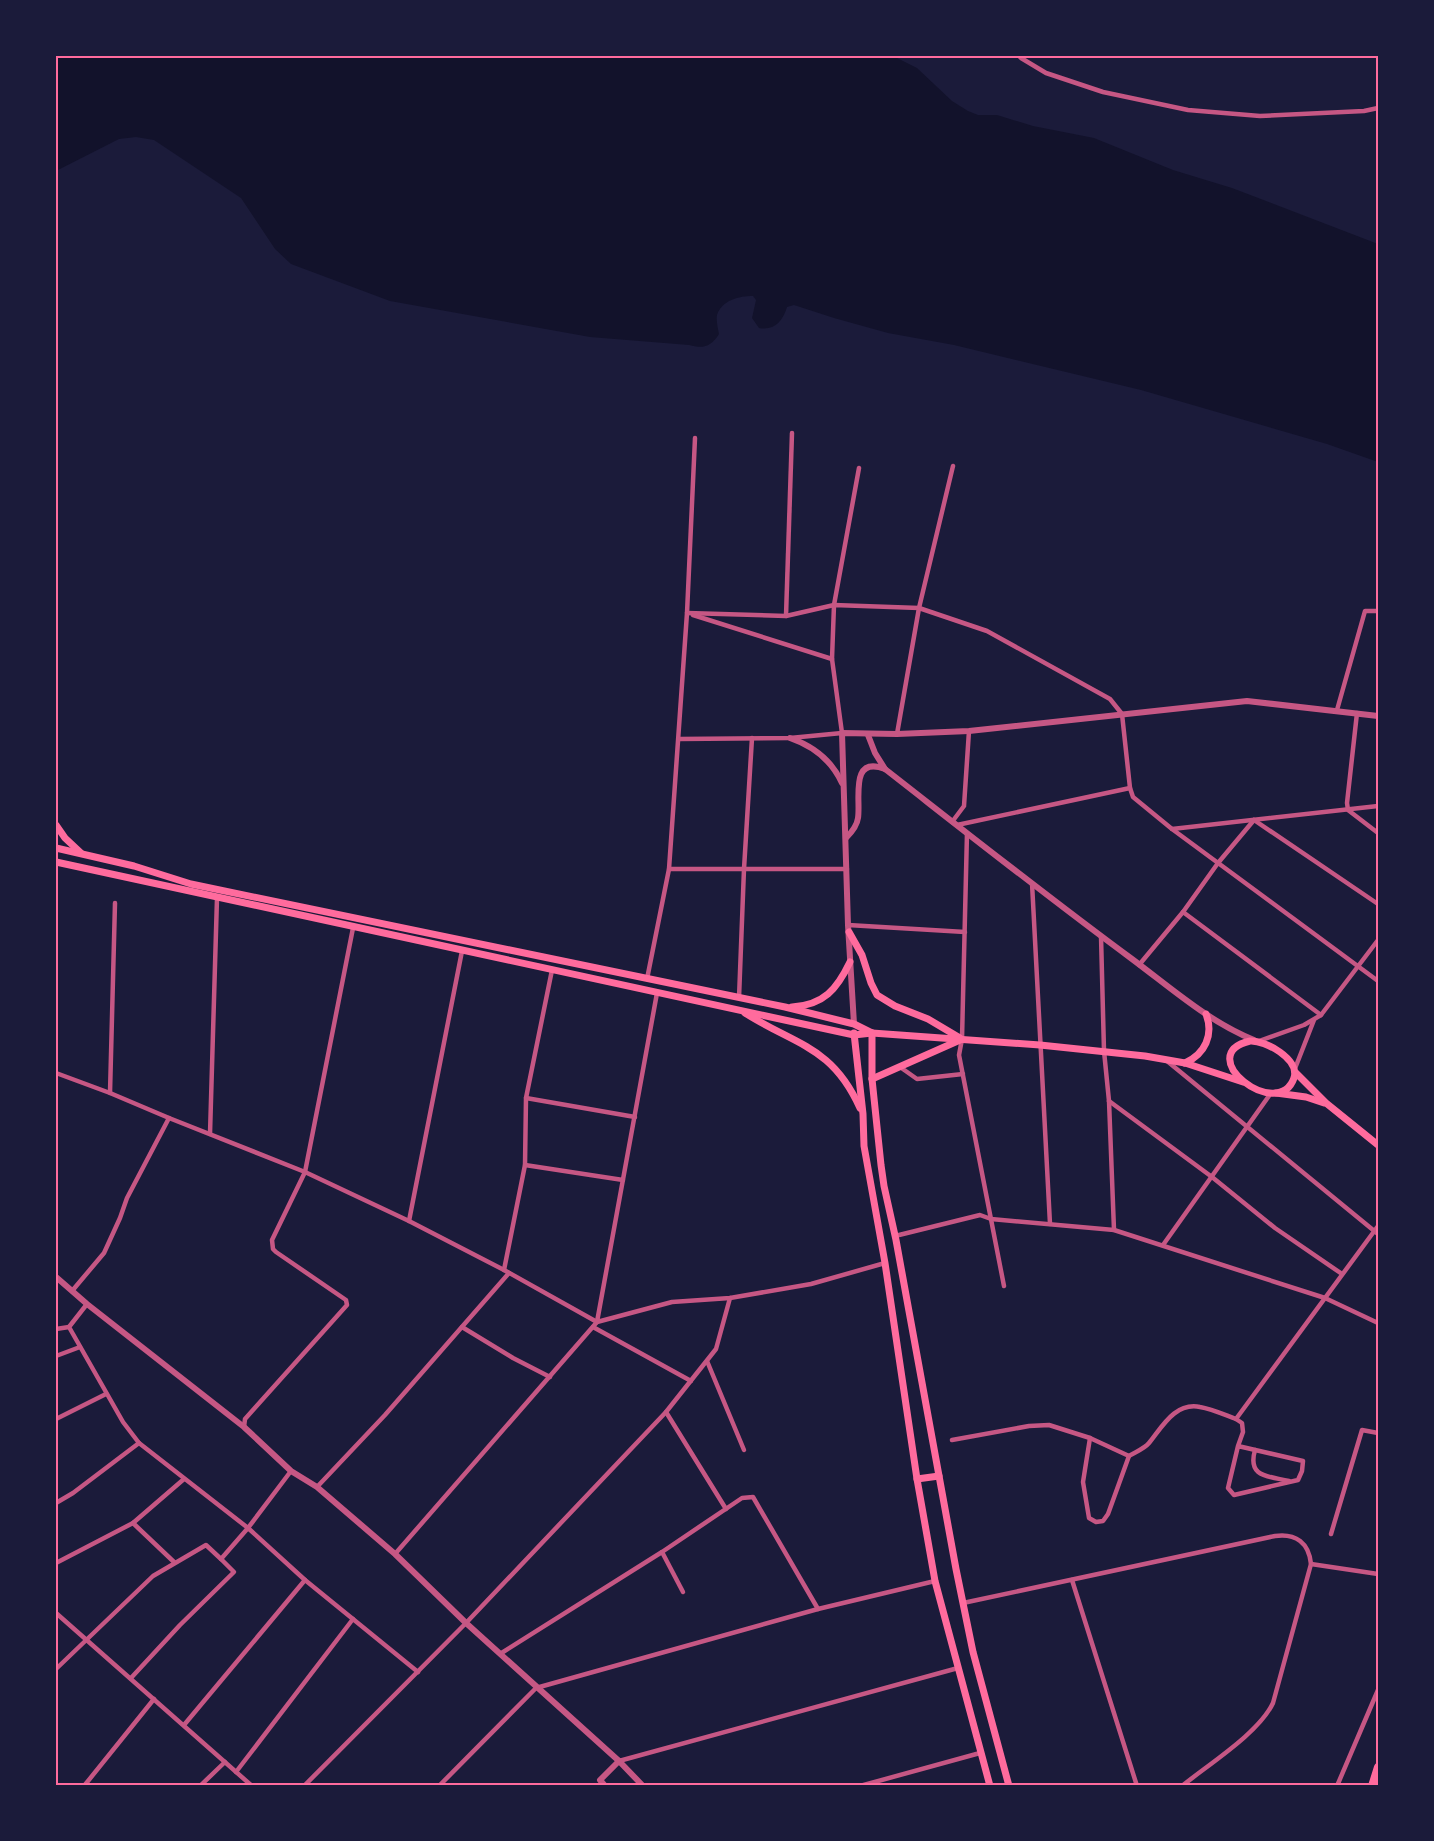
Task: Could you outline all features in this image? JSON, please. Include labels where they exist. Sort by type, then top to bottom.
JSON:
[{"type":"main road","points":[[56,825],[71,844],[83,854]]},
{"type":"main road","points":[[56,848],[134,866],[191,884],[785,1007],[854,1024],[872,1033]]},
{"type":"main road","points":[[56,862],[854,1035],[872,1033],[963,1039],[1104,1051],[1165,1059],[1244,1082],[1255,1089],[1306,1097],[1326,1103]]},
{"type":"main road","points":[[849,929],[862,955],[873,990],[881,998],[895,1006],[928,1018],[963,1039]]},
{"type":"main road","points":[[785,1007],[803,1006],[821,1000],[831,992],[850,962]]},
{"type":"main road","points":[[741,1010],[767,1026],[810,1047],[824,1057],[840,1072],[851,1088],[863,1114]]},
{"type":"main road","points":[[1185,1063],[1202,1052],[1208,1040],[1210,1027],[1206,1014]]},
{"type":"main road","points":[[854,1024],[864,1146],[885,1263],[917,1479],[935,1581],[990,1785]]},
{"type":"main road","points":[[872,1033],[872,1079],[884,1186],[973,1652],[1010,1785]]},
{"type":"main road","points":[[872,1079],[963,1039]]},
{"type":"main road","points":[[1244,1082],[1232,1068],[1230,1056],[1238,1045],[1257,1041],[1274,1048],[1284,1055],[1295,1071],[1326,1103],[1376,1142]]},
{"type":"main road","points":[[1272,1093],[1290,1084],[1295,1071]]},
{"type":"main road","points":[[917,1479],[939,1476]]},
{"type":"main road","points":[[1372,1785],[1378,1767]]},
{"type":"street","points":[[1020,56],[1046,73],[1084,86],[1188,110],[1260,116],[1364,111],[1378,108]]},
{"type":"street","points":[[786,616],[792,433]]},
{"type":"street","points":[[647,979],[669,870],[687,613],[695,438]]},
{"type":"street","points":[[897,734],[919,608],[953,466]]},
{"type":"street","points":[[854,1024],[842,734],[832,659],[834,605],[859,468]]},
{"type":"street","points":[[687,613],[786,616],[834,605],[919,608],[987,631],[1110,699],[1122,714],[1133,797],[1172,829],[1378,981]]},
{"type":"street","points":[[1337,710],[1365,611],[1378,611]]},
{"type":"street","points":[[687,613],[832,659]]},
{"type":"street","points":[[679,739],[790,738],[842,734],[969,731],[1247,701],[1378,716]]},
{"type":"street","points":[[1357,713],[1348,810],[1378,833]]},
{"type":"street","points":[[954,823],[964,806],[969,731]]},
{"type":"street","points":[[868,735],[885,769],[1206,1014],[1257,1041],[1322,1015],[1378,940]]},
{"type":"street","points":[[740,998],[744,869],[752,738]]},
{"type":"street","points":[[790,738],[807,745],[823,756],[844,787]]},
{"type":"street","points":[[846,838],[852,833],[858,820],[860,776],[869,768],[885,769]]},
{"type":"street","points":[[954,823],[1130,788]]},
{"type":"street","points":[[1172,829],[1378,806]]},
{"type":"street","points":[[1139,964],[1183,912],[1218,862],[1254,820]]},
{"type":"street","points":[[1254,820],[1378,904]]},
{"type":"street","points":[[967,833],[963,1039],[959,1055],[1004,1286]]},
{"type":"street","points":[[669,870],[847,868]]},
{"type":"street","points":[[1032,883],[1050,1224]]},
{"type":"street","points":[[210,1134],[218,898]]},
{"type":"street","points":[[110,1093],[115,903]]},
{"type":"street","points":[[1183,912],[1322,1015]]},
{"type":"street","points":[[244,1427],[245,1419],[347,1305],[343,1298],[276,1252],[272,1244],[273,1235],[305,1172],[353,928]]},
{"type":"street","points":[[849,929],[965,932]]},
{"type":"street","points":[[1101,936],[1104,1051],[1109,1101],[1114,1230]]},
{"type":"street","points":[[409,1221],[462,951]]},
{"type":"street","points":[[316,1487],[385,1415],[462,1327],[507,1271],[525,1165],[526,1098],[552,970]]},
{"type":"street","points":[[395,1554],[597,1322],[657,993]]},
{"type":"street","points":[[1295,1071],[1314,1020]]},
{"type":"street","points":[[1165,1059],[1377,1230],[1236,1419]]},
{"type":"street","points":[[900,1067],[917,1079],[963,1074]]},
{"type":"street","points":[[56,1074],[110,1093],[305,1172],[507,1271],[597,1322],[672,1302],[730,1298],[811,1284],[885,1263]]},
{"type":"street","points":[[1163,1245],[1272,1093]]},
{"type":"street","points":[[526,1098],[635,1117]]},
{"type":"street","points":[[1109,1101],[1212,1177],[1275,1228],[1342,1274]]},
{"type":"street","points":[[72,1291],[104,1253],[127,1198],[169,1118]]},
{"type":"street","points":[[525,1165],[623,1180]]},
{"type":"street","points":[[895,1236],[980,1215],[991,1219],[1114,1230],[1325,1298],[1378,1323]]},
{"type":"street","points":[[56,1277],[244,1427],[291,1471],[316,1487],[395,1554],[466,1623],[643,1785]]},
{"type":"street","points":[[304,1785],[466,1623],[666,1412],[716,1349],[730,1298]]},
{"type":"street","points":[[56,1329],[69,1327],[87,1304]]},
{"type":"street","points":[[69,1327],[106,1394],[139,1443],[248,1528],[305,1580],[417,1672]]},
{"type":"street","points":[[462,1327],[550,1377]]},
{"type":"street","points":[[593,1327],[691,1381]]},
{"type":"street","points":[[56,1356],[80,1347]]},
{"type":"street","points":[[707,1361],[744,1450]]},
{"type":"street","points":[[56,1419],[106,1394]]},
{"type":"street","points":[[1090,1438],[1083,1482],[1089,1518],[1096,1522],[1103,1521],[1108,1514],[1129,1456],[1148,1445],[1168,1418],[1182,1408],[1198,1406],[1242,1423],[1243,1432],[1238,1446],[1228,1488],[1234,1495],[1298,1480],[1303,1461],[1238,1446]]},
{"type":"street","points":[[666,1412],[726,1509]]},
{"type":"street","points":[[952,1440],[1029,1426],[1049,1425],[1090,1438],[1129,1456]]},
{"type":"street","points":[[1331,1534],[1362,1430],[1378,1433]]},
{"type":"street","points":[[56,1503],[73,1493],[139,1443]]},
{"type":"street","points":[[1255,1450],[1252,1464],[1254,1469],[1262,1475],[1292,1482]]},
{"type":"street","points":[[221,1559],[248,1528],[291,1471]]},
{"type":"street","points":[[56,1563],[133,1523],[184,1479]]},
{"type":"street","points":[[500,1654],[662,1552],[742,1498],[753,1497],[818,1609]]},
{"type":"street","points":[[133,1523],[174,1562]]},
{"type":"street","points":[[963,1603],[1284,1535],[1301,1540],[1307,1547],[1311,1564],[1269,1712],[1257,1727],[1182,1785]]},
{"type":"street","points":[[56,1669],[153,1576],[206,1545],[234,1572],[130,1678]]},
{"type":"street","points":[[662,1552],[683,1592]]},
{"type":"street","points":[[1311,1564],[1378,1574]]},
{"type":"street","points":[[184,1725],[305,1580]]},
{"type":"street","points":[[1072,1580],[1137,1785]]},
{"type":"street","points":[[439,1785],[536,1688],[818,1609],[935,1581]]},
{"type":"street","points":[[56,1613],[252,1785]]},
{"type":"street","points":[[236,1772],[353,1619]]},
{"type":"street","points":[[594,1785],[619,1761],[958,1668]]},
{"type":"street","points":[[1336,1785],[1378,1690]]},
{"type":"street","points":[[87,1785],[154,1699]]},
{"type":"street","points":[[860,1785],[980,1753]]},
{"type":"street","points":[[201,1785],[225,1762]]},
{"type":"street","points":[[309,1780],[315,1785]]},
{"type":"street","points":[[600,1780],[605,1785]]},
{"type":"shaded area","points":[[56,56],[893,56],[917,68],[952,101],[978,115],[997,115],[1033,126],[1094,138],[1173,170],[1232,188],[1378,244],[1378,462],[1327,444],[1141,390],[954,345],[888,333],[794,305],[787,307],[777,324],[769,328],[759,328],[752,318],[756,300],[753,296],[727,302],[717,315],[719,334],[710,344],[698,347],[590,337],[390,301],[291,264],[275,249],[241,198],[154,140],[136,137],[119,139],[56,171]]}]
